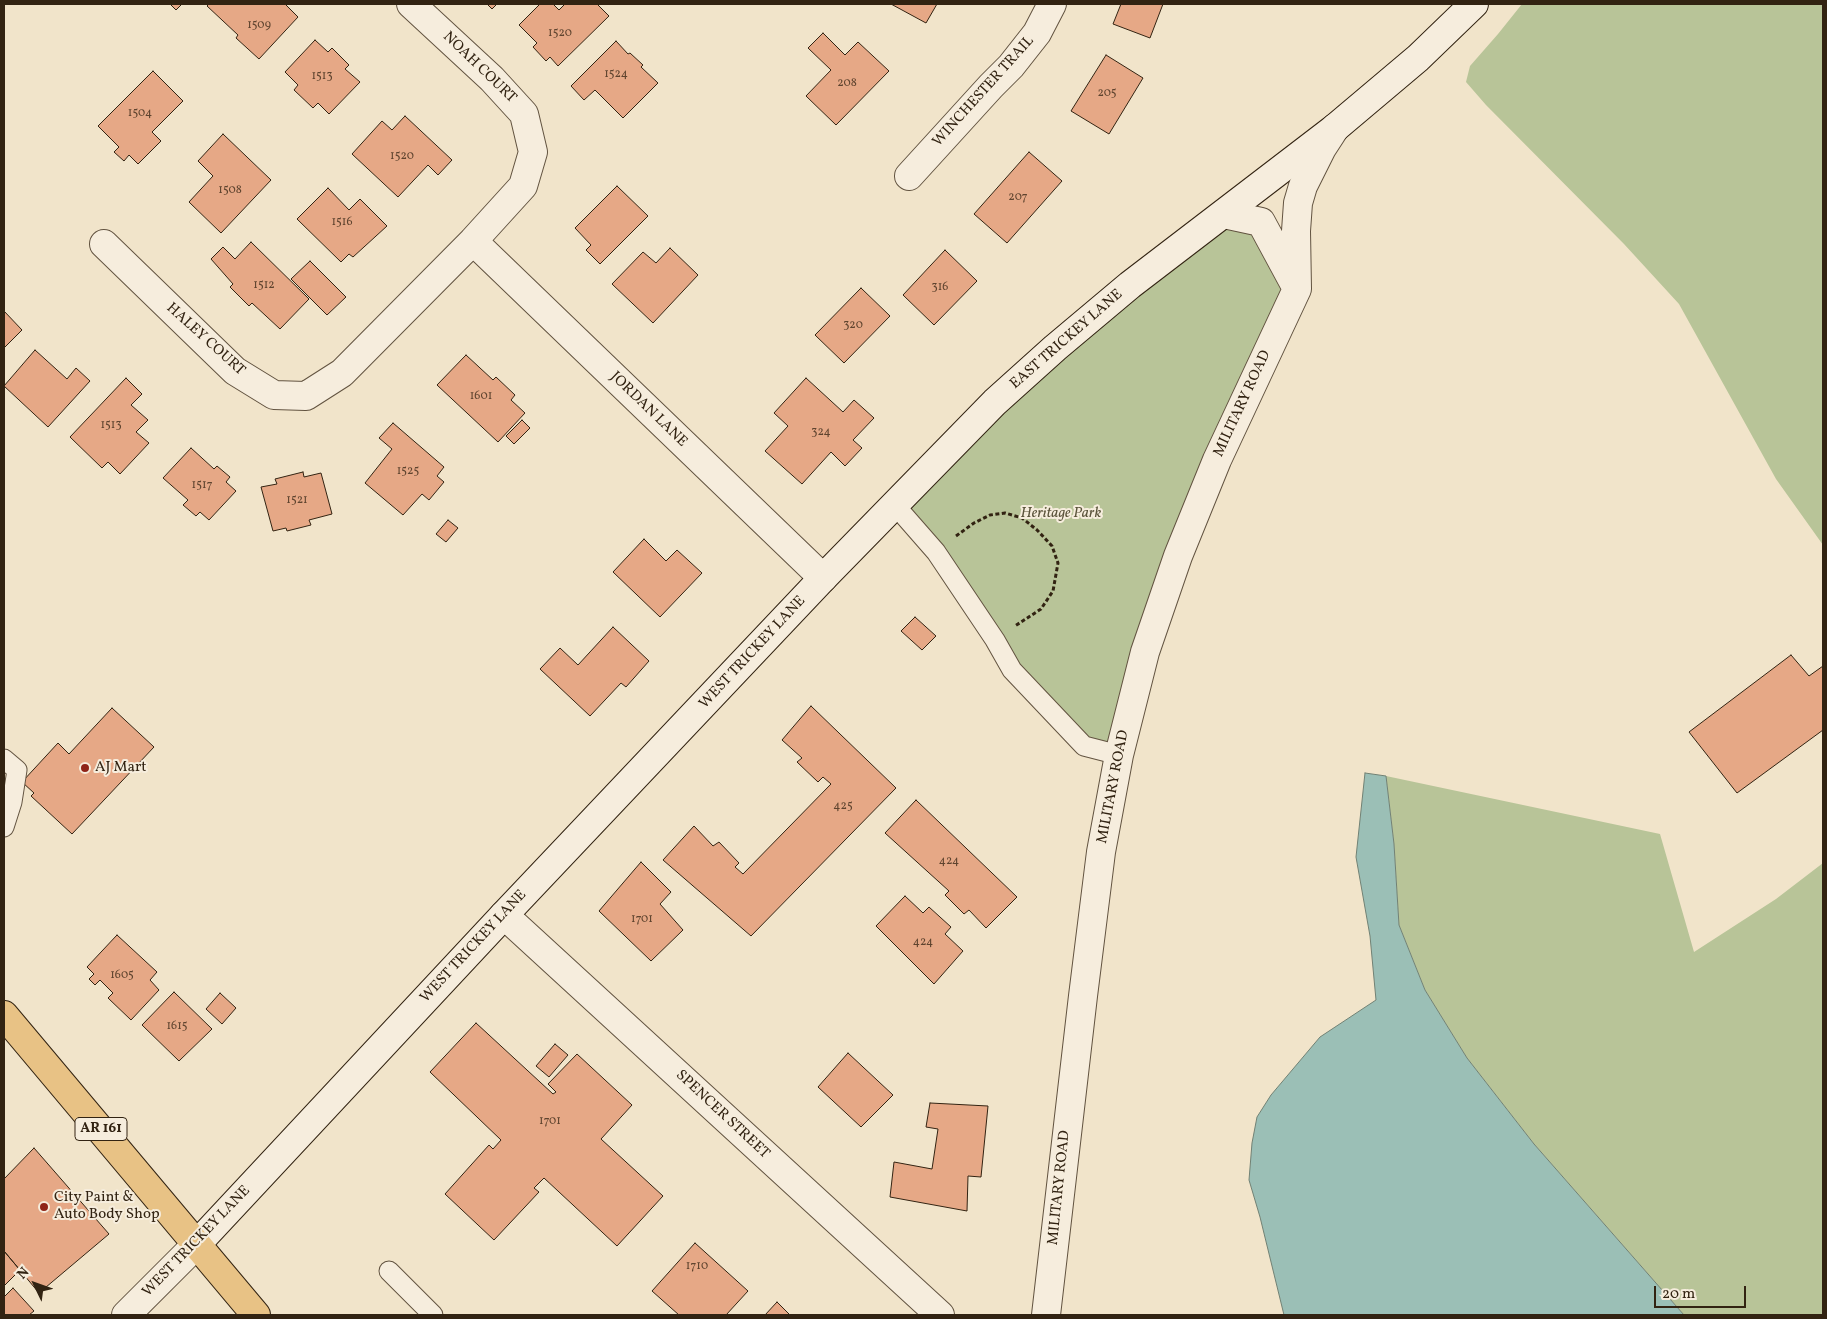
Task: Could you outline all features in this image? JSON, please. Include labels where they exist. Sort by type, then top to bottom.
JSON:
[{"type":"main road","name":"AR 161","points":[[4,1015],[256,1315]]},
{"type":"street","name":"NOAH COURT","points":[[412,4],[492,79],[524,114],[533,152],[523,186],[473,241]]},
{"type":"street","name":"WINCHESTER TRAIL","points":[[909,176],[1011,66],[1037,33],[1052,4]]},
{"type":"street","name":"MILITARY ROAD","points":[[1046,1315],[1063,1157],[1101,852],[1119,755],[1145,652],[1178,556],[1217,460],[1297,289],[1296,232],[1298,203],[1306,178],[1335,128],[1418,58],[1474,4]]},
{"type":"street","name":"EAST TRICKEY LANE","points":[[823,578],[995,402],[1055,348],[1130,285],[1335,128]]},
{"type":"street","points":[[1224,214],[1261,222],[1297,289]]},
{"type":"street","name":"HALEY COURT","points":[[104,244],[235,371],[274,394],[306,396],[342,373],[473,241]]},
{"type":"street","name":"JORDAN LANE","points":[[473,241],[823,578]]},
{"type":"street","name":"WEST TRICKEY LANE","points":[[126,1315],[196,1245],[504,915],[823,578]]},
{"type":"street","name":"SPENCER STREET","points":[[504,915],[940,1315]]},
{"type":"lane","points":[[894,504],[936,552],[995,640],[1012,670],[1084,746],[1119,755]]},
{"type":"lane","points":[[4,760],[17,770],[12,802],[4,827]]},
{"type":"lane","points":[[389,1271],[432,1315]]},
{"type":"path","points":[[936,552],[974,523],[990,515],[1005,513],[1022,518],[1038,530],[1052,546],[1058,563],[1053,592],[1041,608],[995,640]]},
{"type":"green space","points":[[1522,4],[1823,4],[1823,545],[1776,479],[1679,304],[1624,244],[1486,105],[1466,82],[1470,66]]},
{"type":"green space","name":"Heritage Park","points":[[1224,214],[1261,222],[1297,289],[1217,460],[1119,755],[1084,746],[1012,670],[894,504]]},
{"type":"green space","points":[[1386,776],[1660,834],[1694,952],[1776,899],[1823,863],[1823,1315],[1684,1315],[1534,1144],[1467,1058],[1425,990],[1399,925],[1394,844]]},
{"type":"water","points":[[1365,773],[1386,776],[1394,844],[1399,925],[1425,990],[1467,1058],[1534,1144],[1684,1315],[1284,1315],[1249,1180],[1252,1143],[1257,1117],[1271,1095],[1320,1037],[1376,1000],[1370,936],[1356,857]]},
{"type":"building","points":[[170,4],[182,4],[176,10]]},
{"type":"building","points":[[209,4],[285,4],[298,17],[259,59],[236,38],[238,35],[207,6]]},
{"type":"building","points":[[487,4],[497,4],[492,9]]},
{"type":"building","points":[[540,4],[553,4],[559,10],[565,4],[597,4],[609,16],[558,66],[550,57],[546,61],[533,47],[537,43],[519,25]]},
{"type":"building","points":[[891,4],[937,4],[926,23]]},
{"type":"building","points":[[1121,4],[1163,4],[1150,38],[1113,24]]},
{"type":"building","points":[[823,33],[845,55],[858,42],[889,71],[836,125],[806,96],[831,70],[808,48]]},
{"type":"building","points":[[315,40],[328,52],[332,48],[349,65],[345,69],[360,82],[329,114],[318,103],[313,108],[294,90],[298,85],[285,72]]},
{"type":"building","points":[[616,41],[628,54],[630,53],[643,65],[641,67],[658,83],[623,118],[595,90],[584,100],[571,86]]},
{"type":"building","points":[[1106,55],[1143,78],[1109,134],[1071,111]]},
{"type":"building","points":[[153,71],[183,101],[152,132],[161,141],[138,164],[129,155],[124,161],[114,152],[119,147],[98,126]]},
{"type":"building","points":[[405,116],[452,160],[438,175],[428,165],[398,197],[352,154],[382,121],[392,130]]},
{"type":"building","points":[[223,134],[271,180],[221,233],[189,202],[213,176],[198,161]]},
{"type":"building","points":[[1029,152],[1062,181],[1007,243],[974,214]]},
{"type":"building","points":[[617,186],[648,216],[600,264],[586,250],[591,245],[575,228]]},
{"type":"building","points":[[328,188],[349,210],[360,199],[387,226],[353,257],[349,254],[341,262],[297,219]]},
{"type":"building","points":[[251,242],[309,299],[280,329],[252,303],[249,306],[230,287],[233,284],[211,259],[223,247],[235,259]]},
{"type":"building","points":[[670,248],[698,275],[653,323],[612,284],[643,252],[656,263]]},
{"type":"building","points":[[945,250],[977,281],[934,325],[903,295]]},
{"type":"building","points":[[310,261],[346,297],[327,315],[291,279]]},
{"type":"building","points":[[861,288],[890,316],[844,363],[815,335]]},
{"type":"building","points":[[4,311],[22,330],[4,348]]},
{"type":"building","points":[[35,350],[67,379],[76,368],[90,381],[48,427],[4,386]]},
{"type":"building","points":[[466,355],[493,380],[496,377],[515,395],[511,400],[525,413],[498,442],[437,385]]},
{"type":"building","points":[[126,378],[142,394],[131,405],[148,420],[136,432],[149,443],[120,474],[108,462],[102,468],[70,437]]},
{"type":"building","points":[[806,378],[843,412],[854,400],[874,418],[853,440],[862,448],[845,466],[831,452],[802,484],[765,451],[788,426],[774,413]]},
{"type":"building","points":[[522,420],[530,428],[514,444],[506,436]]},
{"type":"building","points":[[393,423],[444,467],[437,476],[444,482],[429,500],[422,494],[403,515],[365,483],[392,449],[379,438]]},
{"type":"building","points":[[191,448],[214,469],[217,466],[230,477],[226,482],[236,491],[209,520],[200,512],[196,516],[183,505],[188,500],[163,478]]},
{"type":"building","points":[[303,472],[304,477],[321,473],[332,514],[309,520],[311,525],[287,531],[286,528],[273,531],[261,487],[277,484],[275,479]]},
{"type":"building","points":[[448,520],[458,528],[446,542],[436,534]]},
{"type":"building","points":[[644,539],[666,561],[677,550],[702,573],[660,617],[613,572]]},
{"type":"building","points":[[915,617],[936,636],[922,650],[901,631]]},
{"type":"building","points":[[613,627],[649,661],[626,687],[621,683],[590,716],[540,669],[560,648],[578,665]]},
{"type":"building","points":[[1791,655],[1809,676],[1823,666],[1823,730],[1737,793],[1689,732]]},
{"type":"building","points":[[811,706],[896,788],[751,936],[663,860],[694,826],[713,846],[719,842],[739,863],[735,867],[743,874],[831,784],[823,777],[818,782],[797,762],[802,758],[782,740]]},
{"type":"building","name":"AJ Mart","points":[[112,708],[154,747],[72,834],[31,796],[34,793],[22,782],[58,743],[69,754]]},
{"type":"building","points":[[916,800],[1017,897],[986,928],[969,910],[964,914],[945,895],[949,891],[885,833]]},
{"type":"building","points":[[641,862],[671,892],[660,904],[683,930],[651,961],[599,911]]},
{"type":"building","points":[[905,896],[923,913],[929,907],[951,927],[945,934],[963,951],[934,984],[876,926]]},
{"type":"building","points":[[117,935],[157,972],[150,980],[159,990],[131,1020],[108,998],[113,993],[100,980],[95,985],[89,979],[94,974],[87,967]]},
{"type":"building","points":[[174,992],[212,1029],[179,1061],[142,1025]]},
{"type":"building","points":[[220,993],[236,1008],[222,1024],[206,1009]]},
{"type":"building","points":[[476,1023],[553,1094],[556,1092],[548,1084],[577,1054],[632,1105],[601,1139],[663,1196],[617,1246],[544,1178],[534,1188],[539,1192],[494,1240],[445,1194],[489,1145],[493,1149],[501,1140],[430,1072]]},
{"type":"building","points":[[555,1044],[568,1055],[549,1077],[536,1066]]},
{"type":"building","points":[[848,1053],[893,1095],[861,1127],[818,1087]]},
{"type":"building","points":[[930,1103],[988,1106],[981,1177],[968,1176],[967,1211],[890,1197],[894,1162],[932,1169],[938,1129],[926,1127]]},
{"type":"building","name":"City Paint & Auto Body Shop","points":[[34,1148],[109,1234],[39,1293],[4,1251],[4,1179]]},
{"type":"building","points":[[695,1243],[748,1291],[726,1315],[679,1315],[652,1291]]},
{"type":"building","points":[[4,1251],[20,1270],[4,1286]]},
{"type":"building","points":[[13,1288],[34,1311],[29,1315],[6,1315],[4,1313],[4,1297]]},
{"type":"building","points":[[777,1302],[790,1315],[765,1315]]},
{"type":"place","name":"AJ Mart","points":[[85,768]]},
{"type":"place","name":"City Paint & Auto Body Shop","points":[[44,1207]]}]
